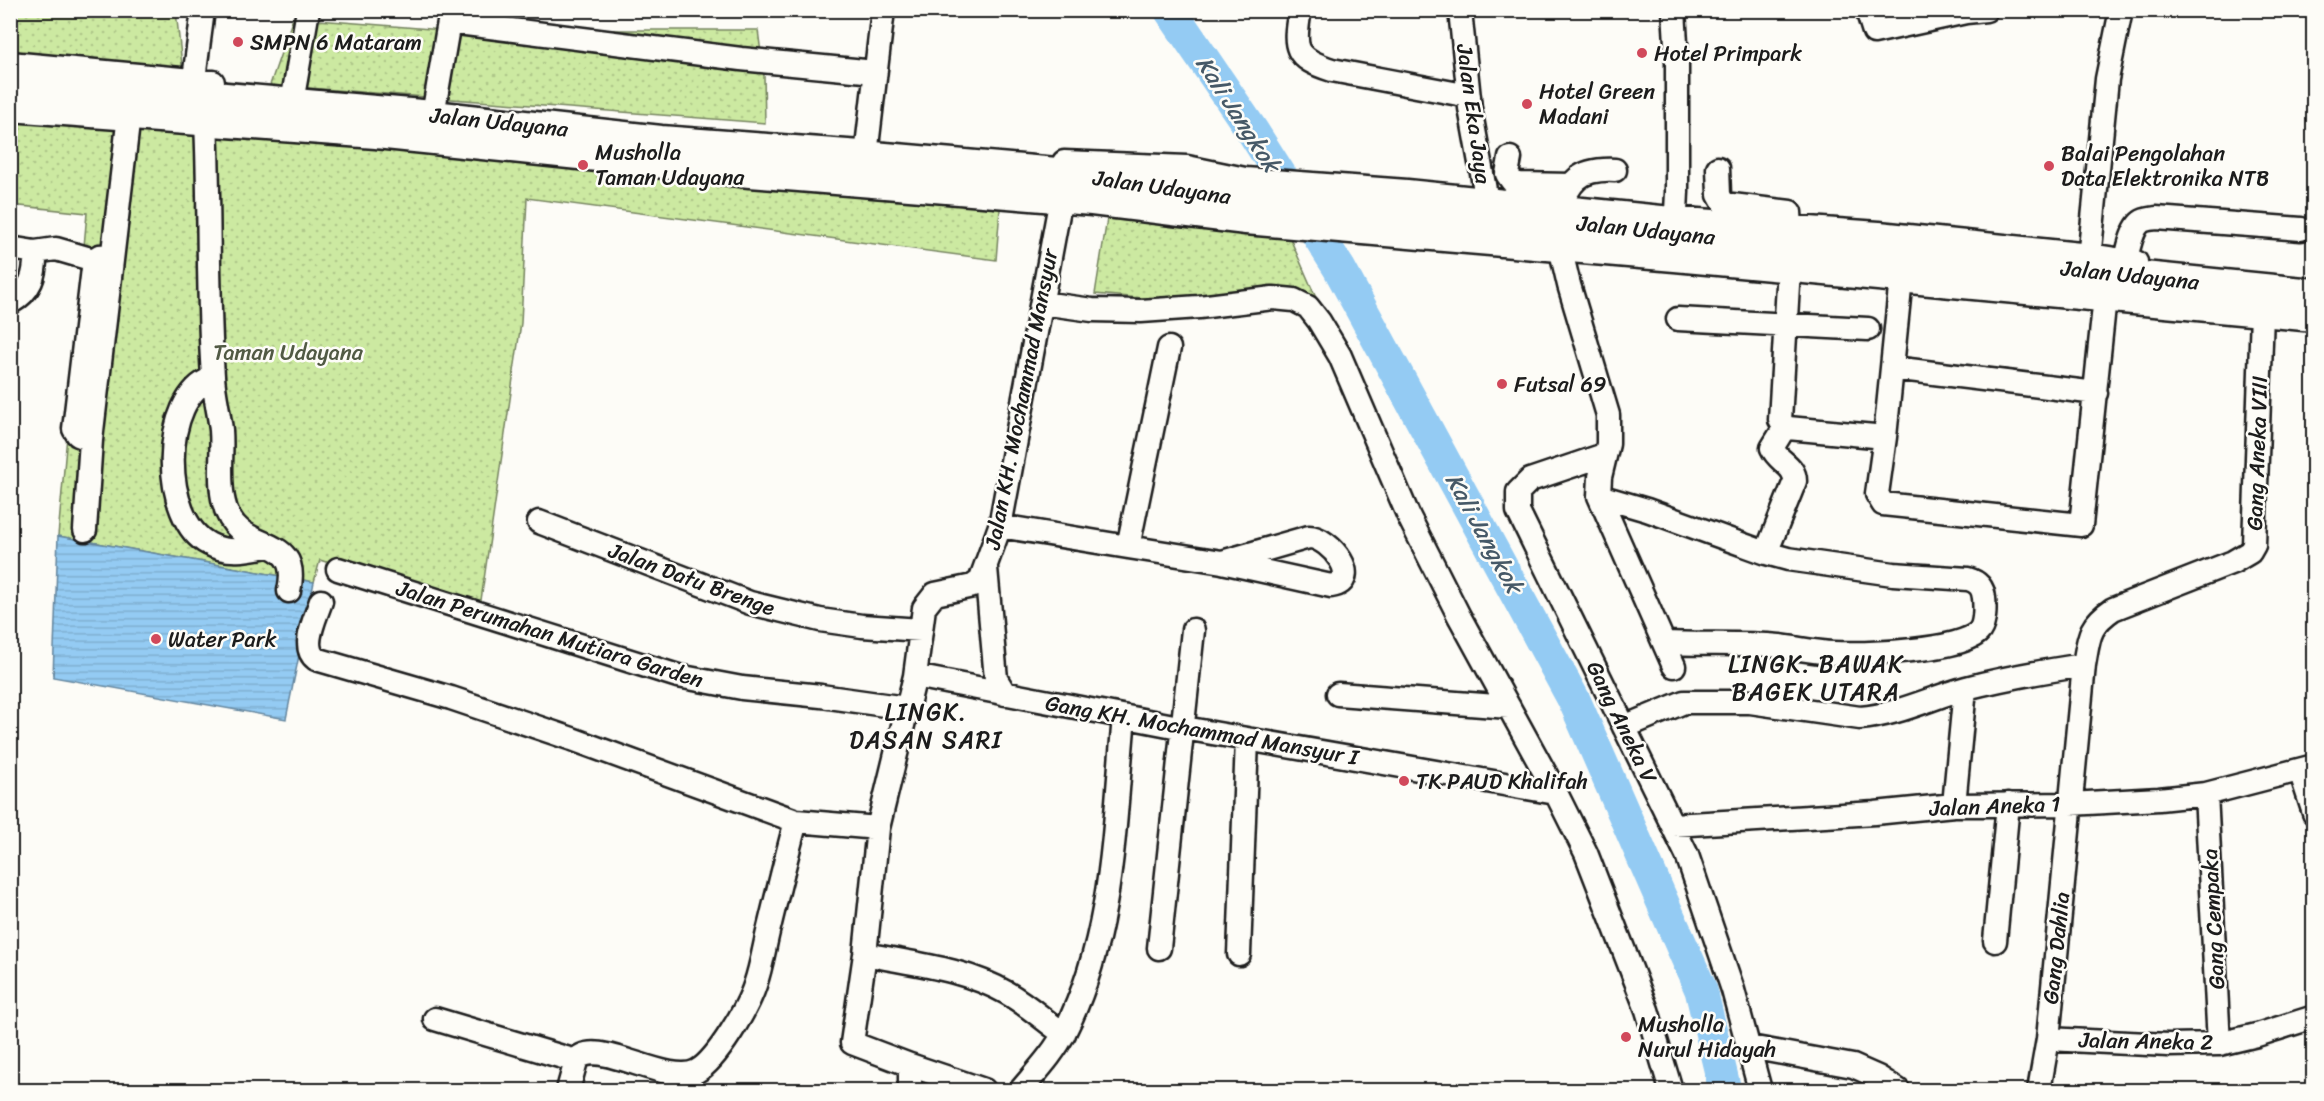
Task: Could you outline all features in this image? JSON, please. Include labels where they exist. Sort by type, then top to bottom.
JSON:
[{"type":"main road","name":"Jalan Udayana","points":[[10,83],[193,87],[434,109],[661,140],[1068,173],[1246,200]]},
{"type":"main road","name":"Jalan Udayana","points":[[10,107],[376,134],[675,165],[869,156],[1061,198],[1246,200],[1381,210],[1558,225],[1716,249],[1789,255],[2089,263],[2313,293]]},
{"type":"main road","name":"Jalan Udayana","points":[[1381,210],[1488,208],[1558,225],[1675,226],[1716,249]]},
{"type":"main road","name":"Jalan Udayana","points":[[1789,255],[1901,278],[2313,317]]},
{"type":"street","points":[[10,63],[193,87],[203,10]]},
{"type":"street","points":[[294,97],[308,10]]},
{"type":"street","points":[[869,156],[875,72],[883,10]]},
{"type":"street","name":"Jalan Eka Jaya","points":[[1460,10],[1469,96],[1488,208]]},
{"type":"street","points":[[1674,10],[1677,60],[1675,226],[1879,233],[2089,263],[2107,79],[2121,10]]},
{"type":"street","points":[[1867,10],[1874,32],[1966,12],[1986,10]]},
{"type":"street","points":[[434,109],[451,16],[741,59],[875,72]]},
{"type":"street","points":[[1299,16],[1298,48],[1311,64],[1469,96]]},
{"type":"street","points":[[85,530],[103,258],[129,115]]},
{"type":"street","points":[[206,122],[213,378],[221,431],[222,493],[227,513],[232,521],[247,536],[281,551],[289,561],[292,574],[289,591]]},
{"type":"street","points":[[1510,158],[1507,174],[1512,182],[1571,185]]},
{"type":"street","points":[[1718,168],[1719,195],[1724,204],[1790,212],[1792,216],[1780,420],[1785,427],[1885,437]]},
{"type":"street","points":[[1615,170],[1596,169],[1582,173],[1571,185],[1558,225],[1569,285],[1608,415],[1608,444],[1604,455],[1599,496],[1674,666]]},
{"type":"street","name":"Jalan KH. Mochammad Mansyur","points":[[910,1065],[852,1043],[878,828],[915,676],[924,608],[929,599],[942,592],[977,584],[986,568],[1000,526],[1061,198]]},
{"type":"street","points":[[2301,229],[2156,218],[2142,221],[2136,227],[2124,268],[2313,279]]},
{"type":"street","points":[[10,248],[35,252],[56,249],[103,258]]},
{"type":"street","points":[[10,303],[31,285],[36,267],[35,252]]},
{"type":"street","points":[[1901,278],[1893,368],[1877,494],[1883,504],[2081,525],[2105,297]]},
{"type":"street","points":[[1042,303],[1092,310],[1141,311],[1273,298],[1294,300],[1308,307],[1340,356],[1409,517],[1459,616],[1556,793],[1586,853],[1647,1010],[1671,1090]]},
{"type":"street","name":"Gang Aneka VIII","points":[[2070,804],[2084,665],[2093,627],[2106,614],[2159,590],[2233,562],[2250,552],[2254,545],[2262,313]]},
{"type":"street","points":[[1678,319],[1868,329]]},
{"type":"street","points":[[1128,547],[1169,348]]},
{"type":"street","points":[[1893,368],[2096,393]]},
{"type":"street","points":[[213,378],[194,390],[183,406],[178,420],[173,462],[176,492],[181,510],[192,531],[209,544],[223,549],[239,550],[267,546]]},
{"type":"street","points":[[1766,554],[1795,481],[1792,469],[1774,453],[1772,448],[1785,427]]},
{"type":"street","name":"Gang Aneka V","points":[[1604,455],[1530,480],[1518,492],[1516,500],[1518,511],[1687,855],[1711,922],[1750,1047],[1760,1090]]},
{"type":"street","points":[[1599,496],[1647,510],[1766,554],[1893,574],[1968,579],[1980,586],[1984,603],[1980,630],[1972,636],[1961,641],[1913,650],[1850,654],[1779,646],[1665,643]]},
{"type":"street","name":"Jalan Datu Brenge","points":[[539,522],[750,603],[820,621],[921,630]]},
{"type":"street","points":[[1000,526],[1222,562],[1331,586],[1343,581],[1345,574],[1342,562],[1329,546],[1316,537],[1222,562]]},
{"type":"street","points":[[986,568],[996,679],[1005,694]]},
{"type":"street","name":"Jalan Perumahan Mutiara Garden","points":[[338,569],[678,676],[742,688],[906,708]]},
{"type":"street","points":[[321,601],[308,645],[310,654],[316,659],[451,698],[539,727],[796,821],[878,828]]},
{"type":"street","points":[[1159,948],[1193,630]]},
{"type":"street","points":[[1624,727],[1684,702],[1750,702],[1860,718],[1874,717],[2019,675],[2084,665]]},
{"type":"street","name":"Gang KH. Mochammad Mansyur I","points":[[915,676],[1184,728],[1556,793]]},
{"type":"street","points":[[1954,805],[1965,689]]},
{"type":"street","points":[[1338,694],[1509,707]]},
{"type":"street","points":[[1022,1090],[1064,1034],[1085,987],[1099,942],[1124,717]]},
{"type":"street","points":[[1239,954],[1247,739]]},
{"type":"street","points":[[2307,768],[2313,813]]},
{"type":"street","name":"Jalan Aneka 1","points":[[1673,825],[1875,813],[1954,805],[2070,804],[2206,794],[2307,768]]},
{"type":"street","name":"Gang Cempaka","points":[[2206,794],[2219,1044]]},
{"type":"street","points":[[1995,941],[2008,804]]},
{"type":"street","name":"Gang Dahlia","points":[[2039,1090],[2048,1039],[2070,804]]},
{"type":"street","points":[[568,1090],[577,1058],[585,1054],[606,1054],[650,1068],[682,1074],[695,1072],[723,1046],[755,987],[796,821]]},
{"type":"street","points":[[864,954],[939,967],[979,980],[1016,999],[1064,1034]]},
{"type":"street","name":"Jalan Aneka 2","points":[[2048,1039],[2168,1045],[2219,1044],[2257,1035],[2313,1017]]},
{"type":"street","points":[[435,1019],[576,1061]]},
{"type":"street","points":[[1750,1047],[1853,1066],[1878,1077],[1898,1090]]},
{"type":"street","points":[[910,1090],[910,1065],[984,1090]]},
{"type":"green space","points":[[10,11],[176,11],[183,74],[11,59]]},
{"type":"green space","points":[[293,18],[443,30],[758,30],[764,76],[765,123],[270,85]]},
{"type":"green space","name":"Taman Udayana","points":[[10,116],[176,129],[1000,209],[996,260],[527,198],[521,323],[479,614],[320,560],[314,582],[58,536],[87,213],[11,205]]},
{"type":"green space","points":[[1107,219],[1289,236],[1323,314],[1095,294]]},
{"type":"water","points":[[58,536],[314,582],[286,719],[53,677]]},
{"type":"waterway","name":"Kali Jangkok","points":[[1170,10],[1253,132],[1339,268],[1575,702],[1701,990],[1725,1090]]},
{"type":"place","name":"SMPN 6 Mataram","points":[[238,42]]},
{"type":"place","name":"Hotel Primpark","points":[[1642,53]]},
{"type":"place","name":"Hotel Green Madani","points":[[1527,104]]},
{"type":"place","name":"Musholla Taman Udayana","points":[[583,165]]},
{"type":"place","name":"Balai Pengolahan Data Elektronika NTB","points":[[2049,166]]},
{"type":"place","name":"Futsal 69","points":[[1502,384]]},
{"type":"place","name":"Water Park","points":[[156,639]]},
{"type":"place","name":"TK PAUD Khalifah","points":[[1404,781]]},
{"type":"place","name":"Musholla Nurul Hidayah","points":[[1626,1037]]},
{"type":"district","name":"LINGK. BAWAK BAGEK UTARA","points":[[1816,678]]},
{"type":"district","name":"LINGK. DASAN SARI","points":[[926,726]]}]
